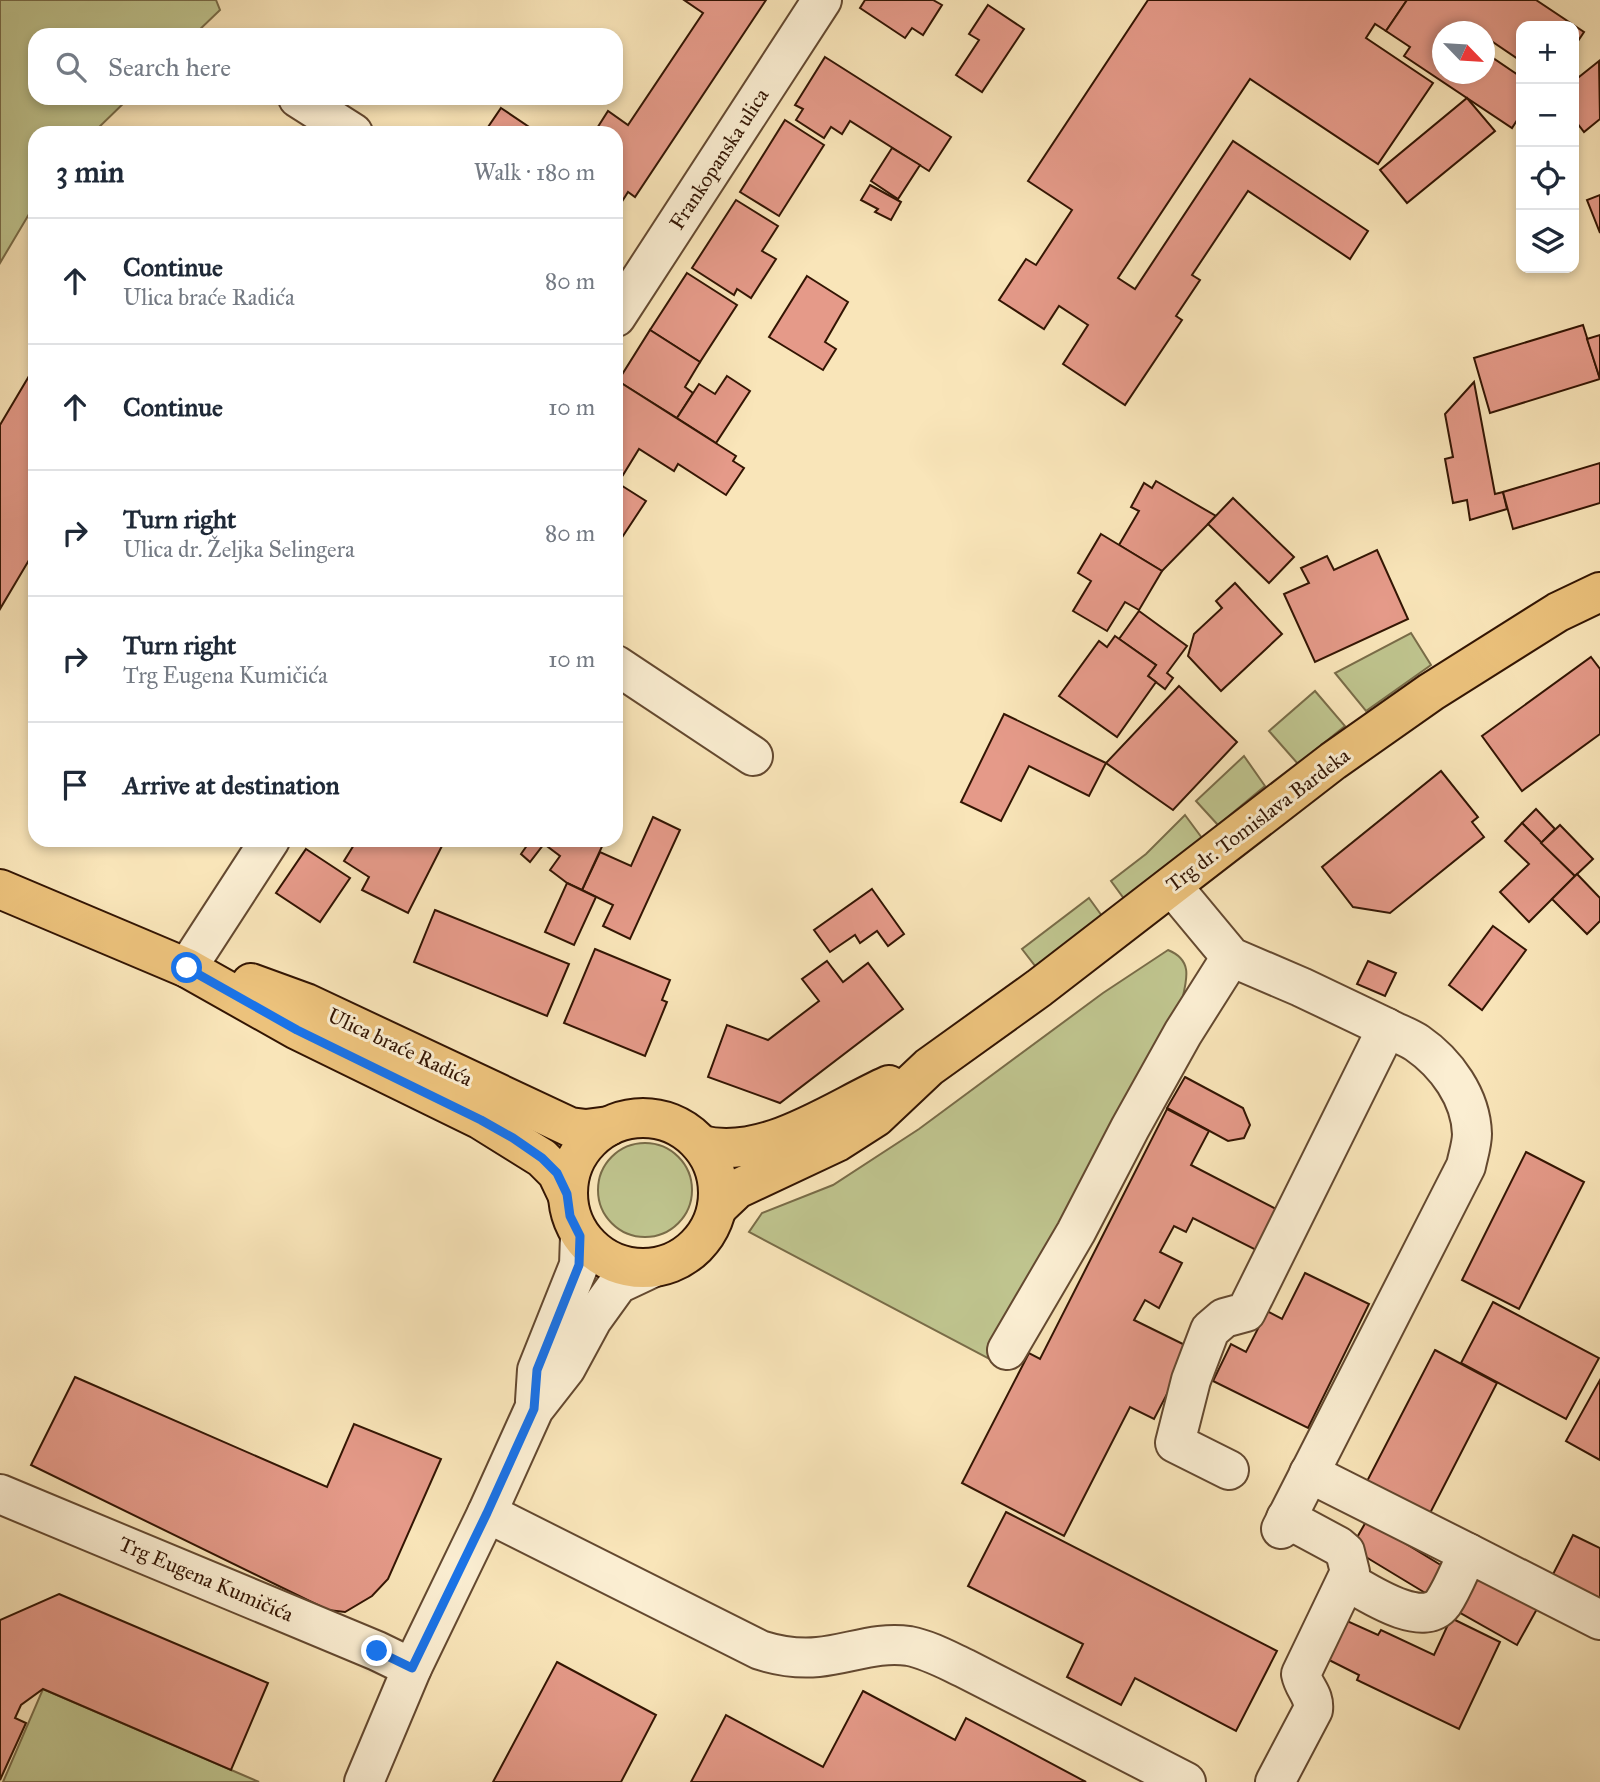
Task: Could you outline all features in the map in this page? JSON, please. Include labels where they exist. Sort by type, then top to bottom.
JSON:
[{"type":"main road","name":"Trg dr. Tomislava Bardeka","points":[[717,1208],[737,1189],[838,1142],[876,1117],[929,1067],[1039,988],[1333,761],[1431,692],[1558,612],[1600,592]]},
{"type":"main road","name":"Ulica braće Radića","points":[[0,888],[187,968],[297,1030],[481,1120],[542,1158],[557,1173],[567,1194]]},
{"type":"main road","name":"Ulica braće Radića","points":[[187,968],[260,986],[306,1003],[570,1127],[586,1129],[609,1126]]},
{"type":"main road","name":"Trg dr. Tomislava Bardeka","points":[[701,1145],[720,1150],[753,1147],[929,1067]]},
{"type":"main road","points":[[633,1118],[659,1119],[682,1128],[701,1145],[713,1164],[718,1186],[717,1208],[709,1229],[696,1247],[683,1257],[652,1268],[631,1268],[612,1262],[594,1251],[580,1236],[570,1216],[567,1194],[570,1173],[578,1154],[592,1138],[609,1126],[633,1118]]},
{"type":"street","name":"Frankopanska ulica","points":[[623,302],[822,0]]},
{"type":"street","points":[[309,105],[342,126]]},
{"type":"street","points":[[623,671],[753,756]]},
{"type":"street","points":[[187,968],[265,847]]},
{"type":"street","points":[[1172,886],[1231,957],[1301,986],[1416,1042],[1442,1066],[1457,1085],[1468,1110],[1472,1135],[1466,1166],[1284,1523],[1338,1546],[1345,1552],[1350,1572],[1301,1674],[1303,1686],[1313,1697],[1313,1710],[1275,1782]]},
{"type":"street","points":[[1007,1350],[1076,1232],[1183,1033],[1231,957]]},
{"type":"street","points":[[1229,1470],[1175,1443],[1191,1380],[1210,1330],[1224,1318],[1246,1312],[1387,1028]]},
{"type":"street","points":[[534,1409],[537,1370],[579,1265],[580,1236]]},
{"type":"street","points":[[364,1782],[412,1668],[534,1409],[566,1368],[592,1320],[618,1284],[652,1268]]},
{"type":"street","points":[[1309,1472],[1600,1620]]},
{"type":"street","name":"Trg Eugena Kumičića","points":[[0,1494],[412,1668]]},
{"type":"street","points":[[487,1513],[760,1650],[805,1658],[886,1645],[908,1646],[927,1651],[1186,1782]]},
{"type":"street","points":[[1348,1581],[1398,1609],[1419,1612],[1432,1610],[1441,1605],[1468,1553]]},
{"type":"green space","points":[[0,0],[216,0],[220,10],[201,28],[28,28],[28,105],[122,105],[100,126],[28,126],[28,216],[0,263]]},
{"type":"green space","points":[[1411,633],[1431,665],[1366,711],[1335,673]]},
{"type":"green space","points":[[1315,691],[1345,726],[1298,764],[1269,731]]},
{"type":"green space","points":[[1244,756],[1265,786],[1218,825],[1196,801]]},
{"type":"green space","points":[[1185,815],[1202,838],[1125,900],[1111,881],[1146,854]]},
{"type":"green space","points":[[1089,898],[1102,916],[1036,967],[1022,949]]},
{"type":"green space","points":[[1168,950],[1176,954],[1185,965],[1186,978],[1182,1000],[997,1363],[749,1232],[762,1213],[833,1185],[919,1129],[1103,993]]},
{"type":"green space","points":[[645,1143],[663,1147],[678,1157],[688,1172],[692,1190],[688,1208],[678,1223],[663,1233],[645,1237],[627,1233],[612,1223],[602,1208],[598,1190],[602,1172],[612,1157],[627,1147]]},
{"type":"green space","points":[[43,1689],[259,1782],[3,1782]]},
{"type":"building","points":[[684,0],[766,0],[635,197],[628,192],[623,200],[623,126],[598,126],[608,111],[628,125],[703,13]]},
{"type":"building","points":[[865,0],[933,0],[942,5],[923,35],[912,28],[905,38],[860,8]]},
{"type":"building","points":[[1148,0],[1407,0],[1386,31],[1375,24],[1366,38],[1432,84],[1378,164],[1250,79],[1118,278],[1135,289],[1233,141],[1368,231],[1350,259],[1248,191],[1192,275],[1200,280],[1176,316],[1182,320],[1125,405],[1063,364],[1088,325],[1059,306],[1044,329],[999,300],[1026,259],[1036,265],[1072,210],[1028,181]]},
{"type":"building","points":[[1407,0],[1536,0],[1568,21],[1516,21],[1516,58],[1495,43],[1495,21],[1432,21],[1432,75],[1404,56],[1410,47],[1386,31]]},
{"type":"building","points":[[988,5],[1024,29],[982,92],[956,75],[979,40],[969,34]]},
{"type":"building","points":[[825,57],[951,137],[929,171],[850,121],[842,134],[831,127],[824,138],[796,120],[803,109],[795,105]]},
{"type":"building","points":[[1495,59],[1516,74],[1516,122],[1512,128],[1446,84],[1495,84]]},
{"type":"building","points":[[1599,61],[1600,119],[1584,132],[1579,126],[1579,77]]},
{"type":"building","points":[[1467,98],[1495,131],[1407,203],[1380,170]]},
{"type":"building","points":[[501,108],[528,126],[489,126]]},
{"type":"building","points":[[785,120],[824,145],[779,216],[740,192]]},
{"type":"building","points":[[892,148],[920,165],[898,199],[871,181]]},
{"type":"building","points":[[870,185],[901,202],[891,220],[875,212],[878,209],[861,200]]},
{"type":"building","points":[[1600,195],[1600,233],[1587,200]]},
{"type":"building","points":[[736,200],[778,226],[762,251],[776,259],[751,298],[737,289],[734,295],[692,268]]},
{"type":"building","points":[[687,273],[737,305],[700,362],[650,330]]},
{"type":"building","points":[[807,276],[848,302],[825,342],[836,349],[823,370],[769,337]]},
{"type":"building","points":[[1583,325],[1600,379],[1490,413],[1474,358]]},
{"type":"building","points":[[650,330],[700,362],[685,387],[693,393],[677,418],[623,384],[623,373]]},
{"type":"building","points":[[1600,335],[1600,379],[1587,339]]},
{"type":"building","points":[[727,376],[750,391],[716,443],[677,418],[699,384],[715,394]]},
{"type":"building","points":[[28,378],[28,562],[0,609],[0,425]]},
{"type":"building","points":[[1474,382],[1495,494],[1503,492],[1507,509],[1470,520],[1467,500],[1453,503],[1445,459],[1453,457],[1445,414]]},
{"type":"building","points":[[623,384],[736,456],[733,461],[744,468],[726,495],[678,464],[674,471],[639,449],[623,475]]},
{"type":"building","points":[[1600,463],[1600,503],[1513,529],[1503,492]]},
{"type":"building","points":[[1156,481],[1216,516],[1162,571],[1119,545],[1139,511],[1131,507],[1144,483],[1152,488]]},
{"type":"building","points":[[623,486],[646,501],[623,536]]},
{"type":"building","points":[[1233,498],[1294,557],[1269,583],[1208,524]]},
{"type":"building","points":[[1101,534],[1162,571],[1139,610],[1125,602],[1107,631],[1073,611],[1091,581],[1078,573]]},
{"type":"building","points":[[1377,550],[1408,619],[1315,662],[1284,594],[1309,583],[1301,568],[1327,556],[1334,570]]},
{"type":"building","points":[[1235,583],[1282,634],[1221,691],[1188,656],[1194,634],[1222,608],[1216,601]]},
{"type":"building","points":[[1139,611],[1187,646],[1167,673],[1173,678],[1165,689],[1148,676],[1156,665],[1119,639]]},
{"type":"building","points":[[1115,636],[1156,665],[1148,676],[1156,682],[1117,737],[1059,696],[1099,641],[1107,647]]},
{"type":"building","points":[[1591,657],[1600,669],[1600,734],[1522,791],[1482,736]]},
{"type":"building","points":[[1179,686],[1237,742],[1173,810],[1106,763]]},
{"type":"building","points":[[1004,714],[1106,763],[1089,796],[1029,766],[1001,821],[961,802]]},
{"type":"building","points":[[1441,771],[1478,817],[1472,822],[1484,837],[1390,913],[1353,907],[1322,867]]},
{"type":"building","points":[[1536,809],[1555,829],[1541,843],[1522,823]]},
{"type":"building","points":[[653,817],[680,830],[630,939],[603,926],[613,905],[582,890],[600,852],[631,866]]},
{"type":"building","points":[[1522,823],[1575,876],[1529,922],[1500,892],[1529,864],[1505,841]]},
{"type":"building","points":[[1560,825],[1593,859],[1575,876],[1541,843]]},
{"type":"building","points":[[353,847],[441,847],[408,913],[362,890],[369,877],[344,861]]},
{"type":"building","points":[[526,847],[542,847],[530,862],[521,854]]},
{"type":"building","points":[[548,847],[602,847],[582,890],[550,870],[560,856]]},
{"type":"building","points":[[306,849],[350,878],[320,922],[276,893]]},
{"type":"building","points":[[1577,874],[1600,898],[1600,921],[1587,934],[1552,899]]},
{"type":"building","points":[[567,883],[596,897],[574,945],[545,932]]},
{"type":"building","points":[[872,889],[904,934],[888,946],[877,931],[860,943],[855,935],[830,952],[814,930]]},
{"type":"building","points":[[435,910],[569,964],[547,1016],[414,962]]},
{"type":"building","points":[[1493,926],[1526,950],[1482,1010],[1449,985]]},
{"type":"building","points":[[595,949],[670,980],[662,1000],[667,1002],[645,1056],[564,1023]]},
{"type":"building","points":[[827,961],[843,982],[868,963],[903,1009],[780,1103],[708,1077],[727,1025],[768,1040],[819,1001],[802,979]]},
{"type":"building","points":[[1368,961],[1396,973],[1385,996],[1357,984]]},
{"type":"building","points":[[1185,1077],[1243,1108],[1250,1125],[1244,1138],[1228,1141],[1167,1108]]},
{"type":"building","points":[[1167,1109],[1209,1131],[1191,1165],[1280,1211],[1260,1252],[1193,1218],[1186,1232],[1174,1226],[1160,1252],[1182,1263],[1159,1308],[1145,1300],[1134,1320],[1191,1348],[1154,1419],[1130,1407],[1064,1536],[962,1483],[1029,1353],[1040,1359]]},
{"type":"building","points":[[1526,1152],[1584,1182],[1519,1309],[1462,1280]]},
{"type":"building","points":[[1305,1273],[1369,1304],[1308,1428],[1213,1381],[1231,1344],[1246,1352],[1267,1311],[1282,1319]]},
{"type":"building","points":[[1493,1302],[1599,1358],[1566,1419],[1461,1363]]},
{"type":"building","points":[[1435,1350],[1497,1383],[1427,1519],[1364,1487]]},
{"type":"building","points":[[75,1377],[327,1487],[354,1424],[441,1459],[388,1579],[372,1596],[345,1612],[328,1610],[31,1465]]},
{"type":"building","points":[[1600,1380],[1600,1460],[1566,1441]]},
{"type":"building","points":[[1006,1512],[1277,1651],[1236,1731],[1135,1678],[1121,1705],[1067,1677],[1083,1644],[968,1586]]},
{"type":"building","points":[[1367,1520],[1444,1567],[1427,1594],[1351,1548]]},
{"type":"building","points":[[1573,1535],[1600,1548],[1600,1613],[1547,1586]]},
{"type":"building","points":[[1477,1576],[1537,1609],[1517,1645],[1457,1611]]},
{"type":"building","points":[[59,1594],[268,1683],[231,1770],[43,1689],[21,1705],[15,1718],[26,1723],[0,1780],[0,1620]]},
{"type":"building","points":[[1451,1618],[1500,1642],[1459,1729],[1357,1680],[1359,1675],[1327,1659],[1345,1620],[1378,1635],[1381,1630],[1434,1655]]},
{"type":"building","points":[[557,1662],[656,1715],[621,1782],[493,1782]]},
{"type":"building","points":[[863,1691],[955,1740],[966,1718],[1086,1782],[691,1782],[726,1715],[823,1767]]},
{"type":"route","points":[[187,968],[297,1030],[513,1138],[542,1158],[557,1173],[567,1194],[570,1216],[580,1236],[579,1265],[537,1370],[534,1409],[412,1668],[377,1651]]}]
